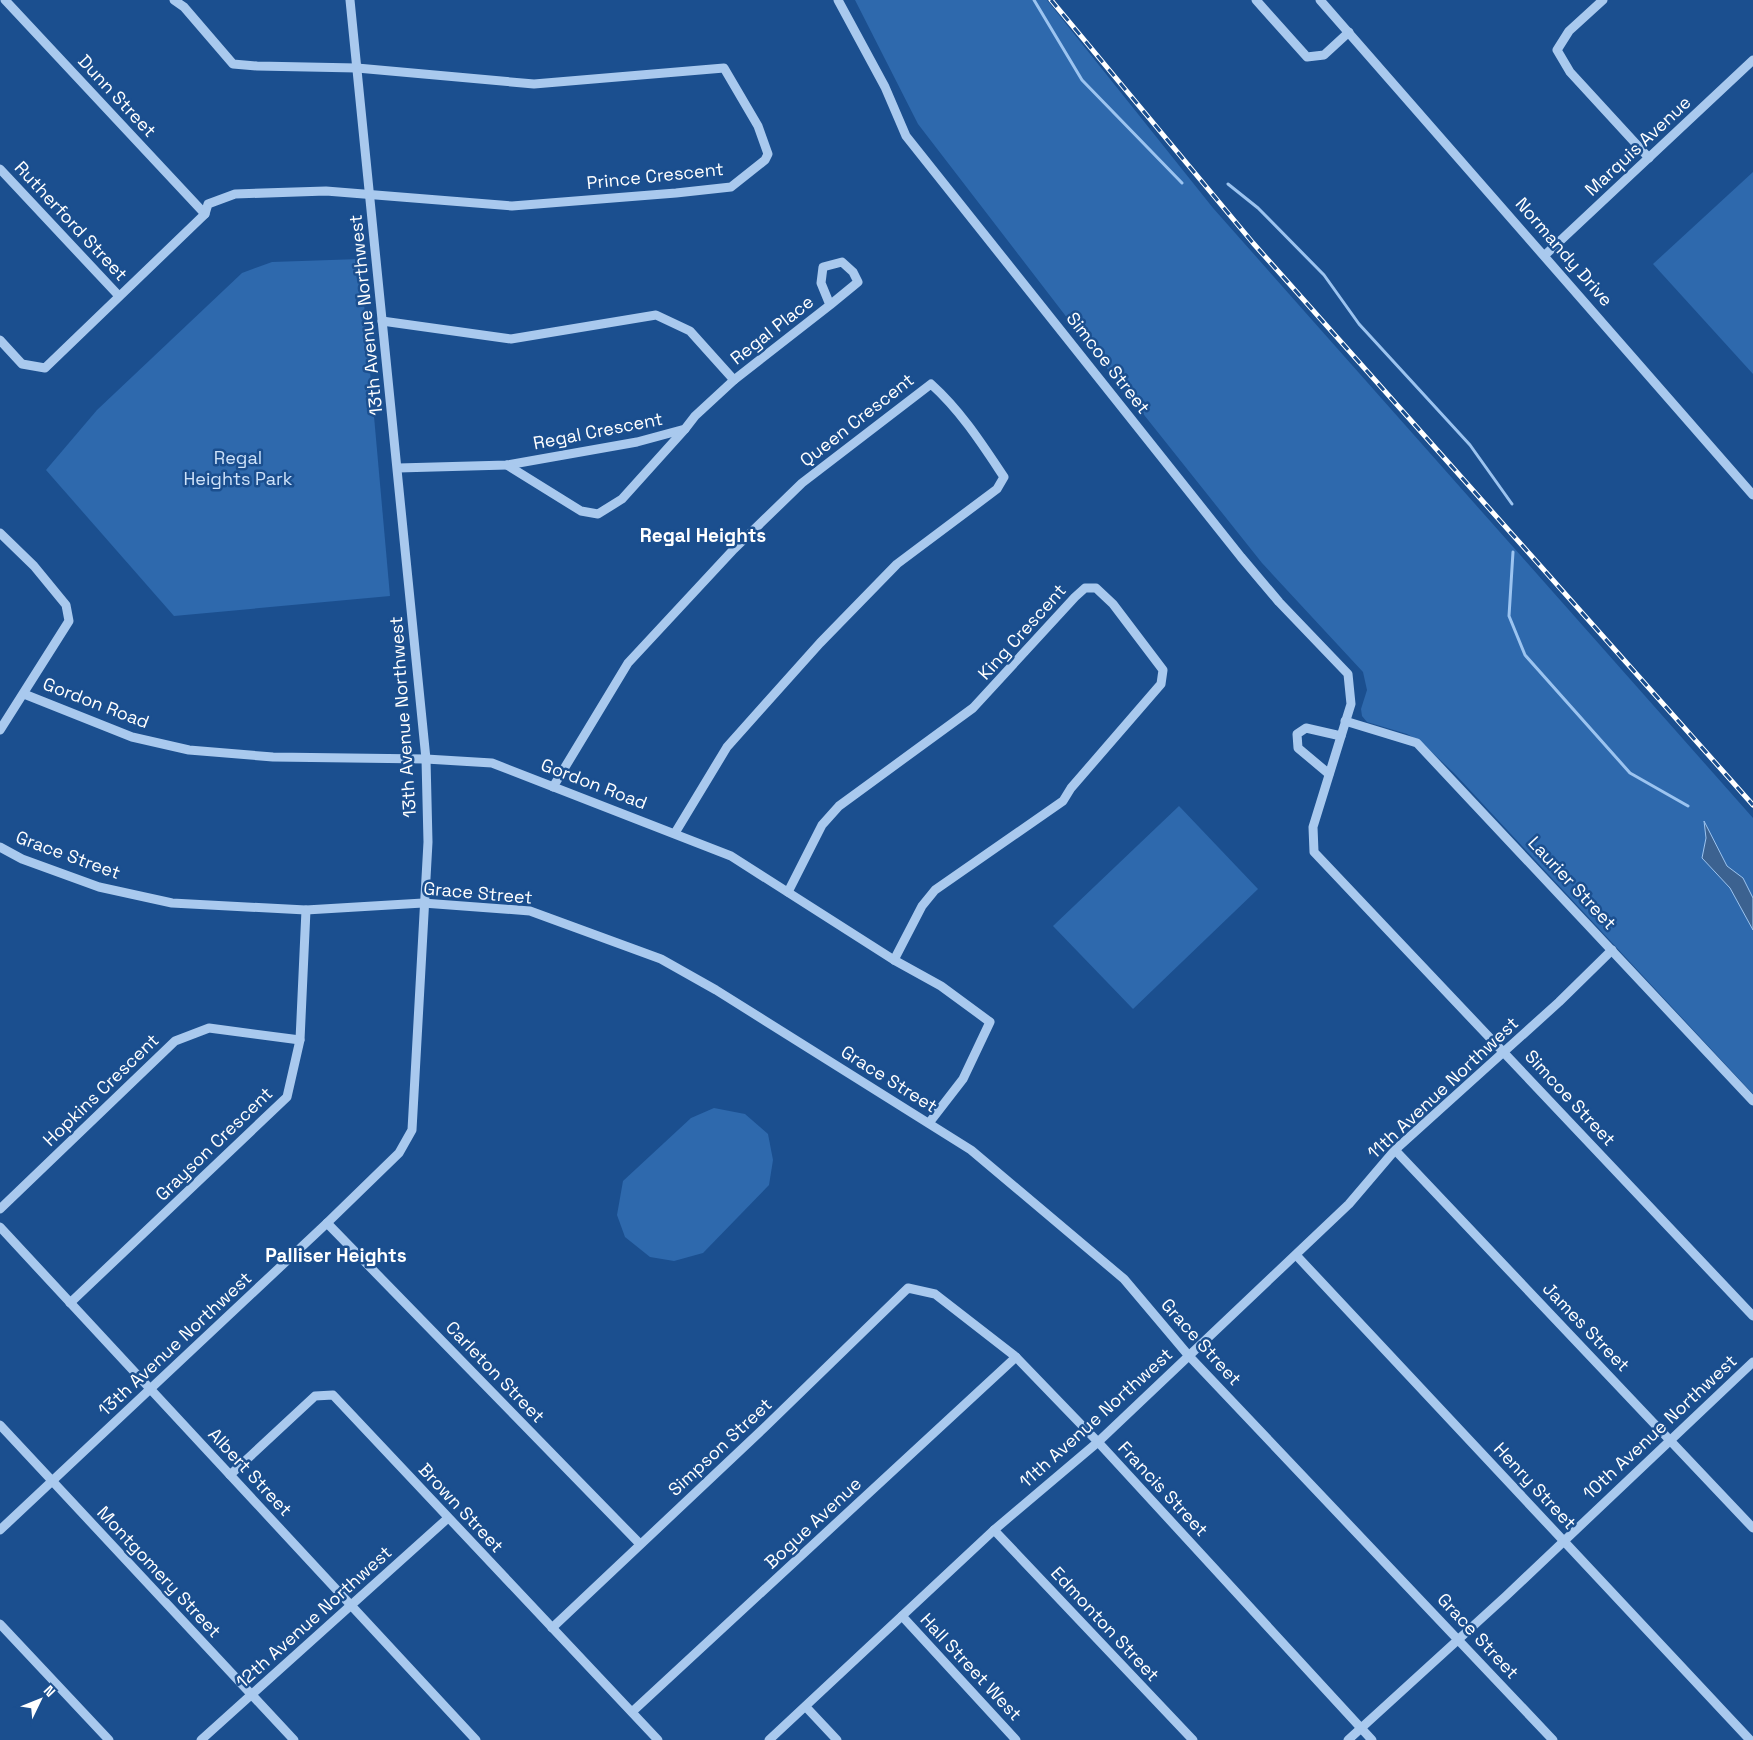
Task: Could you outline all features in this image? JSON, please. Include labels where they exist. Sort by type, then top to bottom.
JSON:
[{"type":"street","name":"Dunn Street","points":[[5,0],[205,214]]},
{"type":"street","points":[[174,0],[184,8],[233,64],[357,68]]},
{"type":"street","name":"13th Avenue Northwest","points":[[0,1530],[327,1223],[399,1153],[412,1130],[423,903],[428,842],[426,759],[350,0]]},
{"type":"street","name":"Simcoe Street","points":[[838,0],[885,88],[906,136],[1241,557],[1279,602],[1348,674],[1351,704],[1313,827],[1314,852],[1753,1316]]},
{"type":"street","points":[[1256,0],[1307,57],[1324,55],[1349,32]]},
{"type":"street","name":"Normandy Drive","points":[[1320,0],[1753,495]]},
{"type":"street","points":[[1602,0],[1569,31],[1557,50],[1570,72],[1649,158]]},
{"type":"street","name":"Marquis Avenue","points":[[1545,255],[1753,60]]},
{"type":"street","name":"Prince Crescent","points":[[357,68],[534,84],[724,68],[758,126],[768,154],[765,160],[731,187],[676,193],[512,206],[369,194]]},
{"type":"street","name":"Rutherford Street","points":[[0,169],[119,296]]},
{"type":"street","points":[[0,340],[22,364],[46,368],[205,214],[208,204],[235,194],[326,191],[369,194]]},
{"type":"street","name":"Regal Place","points":[[734,380],[830,305],[858,282],[853,272],[842,262],[823,267],[821,283],[830,305]]},
{"type":"street","points":[[382,321],[511,339],[656,315],[690,331],[734,380]]},
{"type":"street","name":"Regal Crescent","points":[[398,468],[507,465],[637,442],[685,429],[695,416],[734,380]]},
{"type":"street","name":"Queen Crescent","points":[[553,787],[628,663],[734,549],[802,483],[931,384],[947,398],[971,428],[1004,477],[997,489],[896,564],[807,657],[727,747],[675,833]]},
{"type":"street","points":[[507,465],[581,511],[598,514],[622,499],[685,429]]},
{"type":"street","points":[[0,533],[34,566],[66,605],[69,621],[0,730]]},
{"type":"street","name":"King Crescent","points":[[788,892],[822,825],[839,806],[973,708],[1084,588],[1096,588],[1113,604],[1163,670],[1161,684],[1071,788],[1063,801],[926,898],[894,960]]},
{"type":"street","name":"Gordon Road","points":[[24,694],[132,737],[189,750],[273,757],[426,759],[492,763],[731,856],[894,960],[941,986],[990,1022],[963,1079],[928,1123]]},
{"type":"street","name":"Laurier Street","points":[[1345,721],[1417,743],[1753,1101]]},
{"type":"street","points":[[1329,774],[1298,748],[1297,734],[1306,728],[1341,736]]},
{"type":"street","name":"Grace Street","points":[[0,847],[22,859],[99,887],[172,903],[306,910],[423,903],[530,912],[661,959],[716,990],[971,1150],[1124,1279],[1189,1356],[1553,1740]]},
{"type":"street","name":"Grayson Crescent","points":[[70,1303],[287,1097],[300,1040],[306,910]]},
{"type":"street","name":"11th Avenue Northwest","points":[[769,1740],[806,1708],[994,1530],[1098,1442],[1349,1204],[1395,1150],[1559,1002],[1612,950]]},
{"type":"street","name":"Hopkins Crescent","points":[[0,1209],[175,1041],[209,1028],[300,1040]]},
{"type":"street","name":"James Street","points":[[1395,1150],[1753,1528]]},
{"type":"street","name":"Carleton Street","points":[[327,1223],[640,1544]]},
{"type":"street","name":"Albert Street","points":[[0,1227],[476,1740]]},
{"type":"street","name":"Henry Street","points":[[1296,1255],[1750,1740]]},
{"type":"street","name":"Simpson Street","points":[[552,1628],[908,1288]]},
{"type":"street","name":"Francis Street","points":[[908,1288],[935,1294],[1016,1356],[1098,1442],[1372,1740]]},
{"type":"street","name":"Bogue Avenue","points":[[632,1712],[1016,1356]]},
{"type":"street","name":"10th Avenue Northwest","points":[[1348,1740],[1459,1639],[1753,1362]]},
{"type":"street","name":"Brown Street","points":[[230,1475],[315,1396],[333,1395],[658,1740]]},
{"type":"street","name":"Montgomery Street","points":[[0,1425],[294,1740]]},
{"type":"street","name":"12th Avenue Northwest","points":[[201,1740],[448,1518]]},
{"type":"street","name":"Edmonton Street","points":[[994,1530],[1193,1740]]},
{"type":"street","name":"Hall Street West","points":[[902,1616],[1016,1740]]},
{"type":"street","points":[[0,1624],[109,1740]]},
{"type":"street","points":[[806,1708],[837,1740]]},
{"type":"green space","points":[[855,0],[1047,0],[1213,208],[1753,818],[1753,1094],[1454,773],[1421,742],[1407,734],[1367,722],[1362,716],[1361,709],[1367,690],[1363,672],[1262,563],[1078,332],[918,124]]},
{"type":"green space","points":[[1753,172],[1753,374],[1653,264]]},
{"type":"green space","name":"Regal Heights Park","points":[[360,259],[390,596],[174,616],[46,470],[97,410],[242,273],[272,262]]},
{"type":"green space","points":[[1179,806],[1258,889],[1133,1009],[1053,926]]},
{"type":"green space","points":[[714,1108],[745,1114],[768,1134],[773,1160],[769,1185],[703,1253],[674,1261],[650,1257],[625,1237],[617,1215],[623,1181],[691,1118]]},
{"type":"shaded area","points":[[1704,821],[1727,866],[1743,878],[1753,898],[1753,930],[1730,888],[1702,858],[1706,838]]},
{"type":"waterway","points":[[1034,0],[1082,80],[1182,183]]},
{"type":"waterway","points":[[1228,184],[1258,208],[1324,275],[1359,324],[1470,445],[1512,504]]},
{"type":"waterway","points":[[1513,552],[1509,616],[1525,655],[1630,773],[1688,806]]},
{"type":"railway","points":[[1051,0],[1253,243],[1753,805]]},
{"type":"district","name":"Regal Heights","points":[[703,535]]},
{"type":"district","name":"Palliser Heights","points":[[336,1255]]}]
